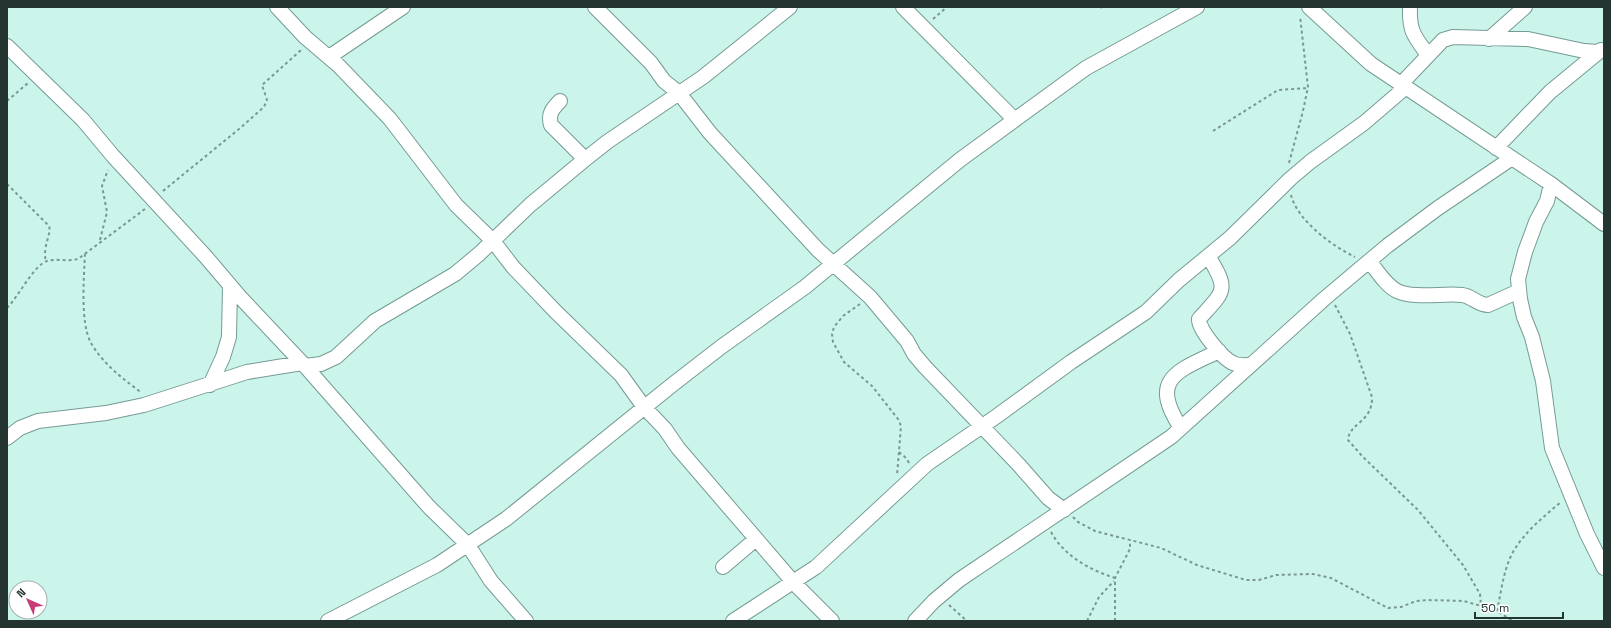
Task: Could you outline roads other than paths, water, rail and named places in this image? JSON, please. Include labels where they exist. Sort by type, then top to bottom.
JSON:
[{"type":"street","points":[[277,7],[310,42],[329,57],[390,119],[456,205],[493,241],[513,267],[556,312],[622,375],[644,407],[756,539],[794,582],[832,621]]},
{"type":"street","points":[[329,57],[403,7]]},
{"type":"street","points":[[595,7],[647,58],[664,81],[679,93],[710,133],[832,264],[870,297],[907,341],[914,354],[1048,498],[1065,509]]},
{"type":"street","points":[[7,438],[20,428],[38,422],[106,413],[157,401],[247,372],[303,364],[321,364],[336,357],[376,321],[455,274],[493,241],[530,205],[585,159],[703,77],[790,7]]},
{"type":"street","points":[[903,7],[1015,120]]},
{"type":"street","points":[[328,621],[437,565],[506,519],[644,407],[721,347],[805,287],[961,159],[1086,68],[1197,7]]},
{"type":"street","points":[[1410,7],[1410,24],[1416,38],[1428,55]]},
{"type":"street","points":[[1489,39],[1525,7]]},
{"type":"street","points":[[1304,9],[1326,13],[1371,64],[1551,184],[1604,224]]},
{"type":"street","points":[[733,621],[794,582],[830,555],[918,472],[1071,362],[1146,312],[1179,280],[1230,238],[1288,175],[1310,162],[1364,123],[1403,85],[1428,55],[1443,40],[1453,37],[1528,39],[1578,50],[1601,50]]},
{"type":"street","points":[[7,46],[83,120],[116,160],[303,364],[429,507],[468,545],[491,581],[526,621]]},
{"type":"street","points":[[1496,148],[1550,92],[1601,50]]},
{"type":"street","points":[[560,101],[550,113],[549,118],[551,125],[585,159]]},
{"type":"street","points":[[915,621],[959,580],[1065,509],[1181,428],[1329,295],[1368,262],[1438,208],[1512,158]]},
{"type":"street","points":[[1551,184],[1547,201],[1536,222],[1525,252],[1518,279],[1519,291],[1524,317],[1534,344],[1543,381],[1552,448],[1586,534],[1604,568]]},
{"type":"street","points":[[1208,256],[1219,273],[1222,291],[1218,300],[1199,319],[1199,322],[1208,338],[1219,351],[1234,364],[1251,365]]},
{"type":"street","points":[[1368,262],[1390,286],[1396,291],[1403,293],[1447,296],[1461,295],[1467,296],[1483,305],[1488,305],[1519,291]]},
{"type":"street","points":[[210,385],[223,357],[229,337],[230,286]]},
{"type":"street","points":[[1181,428],[1168,404],[1166,395],[1170,380],[1177,373],[1219,351]]},
{"type":"street","points":[[723,567],[756,539]]}]
